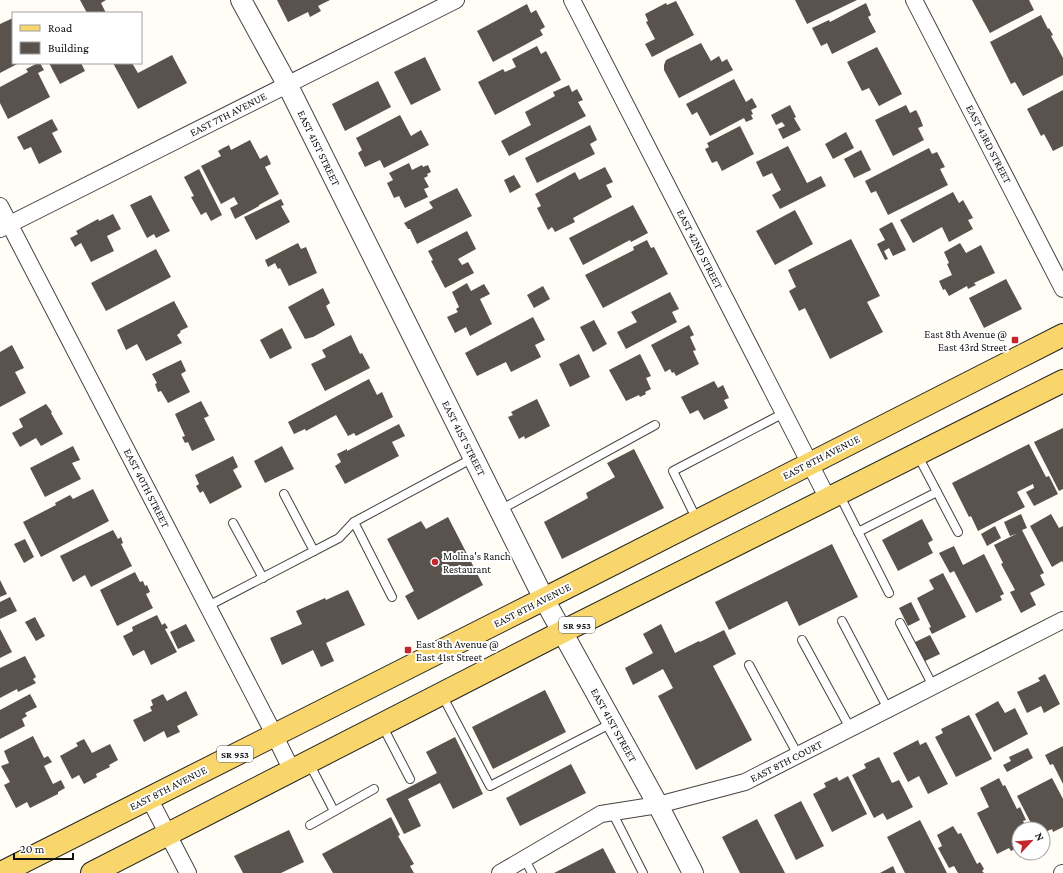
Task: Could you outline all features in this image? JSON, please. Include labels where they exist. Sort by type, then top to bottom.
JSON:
[{"type":"main road","name":"EAST 8TH AVENUE","points":[[2,871],[544,599],[1063,335]]},
{"type":"main road","name":"SR 953","points":[[92,873],[562,632],[1063,381]]},
{"type":"street","name":"EAST 41ST STREET","points":[[241,0],[287,84],[544,599],[658,805],[693,873]]},
{"type":"street","name":"EAST 7TH AVENUE","points":[[5,226],[456,0]]},
{"type":"street","name":"EAST 42ND STREET","points":[[572,0],[784,414],[810,463],[833,496]]},
{"type":"street","name":"EAST 43RD STREET","points":[[914,0],[1063,289]]},
{"type":"street","name":"EAST 40TH STREET","points":[[0,206],[5,226],[208,606],[274,734],[300,767]]},
{"type":"street","name":"EAST 8TH COURT","points":[[500,873],[601,814],[658,805],[745,782],[1063,620]]},
{"type":"street","points":[[149,798],[188,873]]},
{"type":"lane","points":[[697,520],[673,471],[784,414]]},
{"type":"lane","points":[[500,510],[655,425]]},
{"type":"lane","points":[[917,454],[958,532]]},
{"type":"lane","points":[[208,606],[339,538],[354,522],[473,458]]},
{"type":"lane","points":[[858,532],[937,492]]},
{"type":"lane","points":[[284,494],[314,551]]},
{"type":"lane","points":[[833,496],[858,532],[889,593]]},
{"type":"lane","points":[[354,522],[392,596]]},
{"type":"lane","points":[[233,523],[263,578]]},
{"type":"lane","points":[[842,621],[888,709]]},
{"type":"lane","points":[[900,623],[933,686]]},
{"type":"lane","points":[[802,640],[850,728]]},
{"type":"lane","points":[[749,665],[798,755]]},
{"type":"lane","points":[[442,694],[490,786],[612,723]]},
{"type":"lane","points":[[382,725],[410,779]]},
{"type":"lane","points":[[300,767],[334,811]]},
{"type":"lane","points":[[310,825],[374,789]]},
{"type":"lane","points":[[612,812],[643,873]]},
{"type":"lane","points":[[524,858],[532,873]]},
{"type":"building","points":[[80,0],[106,0],[101,3],[106,12],[86,12]]},
{"type":"building","points":[[277,0],[330,0],[318,6],[321,11],[310,17],[308,12],[288,22]]},
{"type":"building","points":[[795,0],[857,0],[807,24]]},
{"type":"building","points":[[972,0],[1029,0],[1034,10],[990,33]]},
{"type":"building","points":[[676,1],[694,35],[652,57],[645,44],[655,39],[646,22],[648,21],[645,14],[666,3],[667,5]]},
{"type":"building","points":[[866,3],[871,15],[868,17],[876,32],[832,54],[827,43],[821,46],[812,28],[829,20],[830,22]]},
{"type":"building","points":[[527,4],[531,13],[536,10],[545,27],[540,30],[543,35],[493,62],[477,31]]},
{"type":"building","points":[[1041,15],[1048,29],[1049,28],[1053,35],[1051,36],[1063,58],[1063,75],[1023,96],[1015,82],[1011,84],[990,42]]},
{"type":"building","points":[[12,18],[12,64],[17,64],[0,73],[0,24]]},
{"type":"building","points":[[701,43],[711,61],[719,56],[722,62],[727,59],[733,70],[679,98],[664,70],[666,60]]},
{"type":"building","points":[[537,46],[541,54],[546,51],[561,80],[495,115],[478,82],[503,69],[505,72],[516,67],[512,59]]},
{"type":"building","points":[[877,47],[902,94],[879,106],[869,88],[862,91],[847,62]]},
{"type":"building","points":[[172,55],[187,83],[138,109],[114,64],[133,64],[138,73]]},
{"type":"building","points":[[425,57],[441,90],[411,105],[394,72]]},
{"type":"building","points":[[36,64],[41,64],[44,70],[38,73],[50,97],[8,119],[0,103],[0,87],[28,72],[26,69]]},
{"type":"building","points":[[50,64],[82,64],[85,71],[60,84]]},
{"type":"building","points":[[734,79],[746,102],[752,98],[757,107],[751,110],[753,119],[746,122],[744,118],[710,136],[697,112],[692,115],[686,104]]},
{"type":"building","points":[[378,81],[391,107],[345,131],[332,104]]},
{"type":"building","points":[[569,85],[572,92],[577,89],[583,100],[578,102],[586,116],[509,156],[501,141],[531,125],[525,112],[555,96],[553,92]]},
{"type":"building","points":[[1063,90],[1063,146],[1053,151],[1044,134],[1041,136],[1027,109]]},
{"type":"building","points":[[790,105],[796,117],[794,118],[801,130],[783,139],[778,129],[785,126],[782,122],[776,125],[771,115]]},
{"type":"building","points":[[906,105],[910,113],[916,110],[923,126],[918,128],[924,140],[893,156],[875,120]]},
{"type":"building","points":[[400,115],[411,136],[421,130],[429,145],[384,168],[380,160],[365,167],[358,153],[362,150],[356,138]]},
{"type":"building","points":[[52,119],[58,130],[52,133],[62,152],[39,164],[31,147],[24,150],[17,137]]},
{"type":"building","points":[[590,125],[597,140],[590,144],[595,154],[537,183],[525,158]]},
{"type":"building","points":[[740,126],[754,154],[722,171],[717,161],[712,163],[705,149],[709,147],[707,143]]},
{"type":"building","points":[[846,132],[854,148],[833,159],[825,144]]},
{"type":"building","points":[[250,140],[260,159],[267,155],[271,164],[265,167],[279,194],[235,219],[230,208],[238,204],[234,197],[221,204],[201,166],[221,156],[218,151],[223,148],[229,145],[231,150]]},
{"type":"building","points":[[788,146],[807,183],[821,176],[826,186],[780,209],[772,195],[781,190],[772,173],[763,177],[756,162]]},
{"type":"building","points":[[929,148],[932,154],[937,152],[945,167],[940,169],[948,185],[888,215],[876,191],[871,193],[865,181]]},
{"type":"building","points":[[861,150],[871,170],[854,178],[844,159]]},
{"type":"building","points":[[409,163],[412,170],[422,165],[423,167],[428,165],[431,172],[424,178],[429,187],[424,189],[428,197],[405,208],[399,196],[394,198],[387,183],[393,180],[389,173]]},
{"type":"building","points":[[605,167],[613,182],[606,185],[612,197],[573,218],[575,222],[555,232],[552,227],[548,230],[537,208],[541,206],[535,194],[575,172],[579,180]]},
{"type":"building","points":[[199,169],[222,215],[211,221],[206,212],[201,215],[191,197],[194,196],[184,177]]},
{"type":"building","points":[[514,175],[521,187],[510,193],[504,180]]},
{"type":"building","points":[[457,188],[472,216],[417,244],[410,229],[408,229],[404,223],[433,208],[429,202]]},
{"type":"building","points":[[953,192],[959,203],[963,200],[973,218],[968,220],[973,229],[949,242],[942,227],[913,243],[900,220]]},
{"type":"building","points":[[151,195],[170,231],[156,238],[154,234],[147,238],[130,205]]},
{"type":"building","points":[[281,199],[284,205],[281,206],[290,222],[256,240],[244,217]]},
{"type":"building","points":[[633,205],[648,233],[631,242],[630,240],[583,265],[569,238]]},
{"type":"building","points":[[795,210],[813,244],[775,265],[756,231]]},
{"type":"building","points":[[113,214],[121,229],[107,236],[114,251],[91,262],[81,243],[75,247],[70,238],[78,234],[76,231],[98,219],[99,221]]},
{"type":"building","points":[[892,222],[906,250],[893,256],[889,248],[884,251],[888,259],[885,260],[877,244],[885,240],[879,229]]},
{"type":"building","points":[[467,231],[476,249],[458,259],[462,265],[468,262],[474,273],[445,288],[431,261],[433,260],[428,251]]},
{"type":"building","points":[[851,239],[880,296],[867,302],[883,332],[830,359],[805,308],[799,311],[789,291],[796,287],[788,270]]},
{"type":"building","points":[[647,240],[651,248],[654,247],[668,274],[603,308],[585,275],[634,250],[633,247]]},
{"type":"building","points":[[298,243],[301,249],[306,247],[317,273],[289,286],[280,268],[278,269],[275,263],[268,267],[265,260]]},
{"type":"building","points":[[960,243],[966,253],[981,245],[995,273],[974,283],[976,285],[968,289],[967,286],[949,296],[945,289],[943,290],[939,281],[952,275],[944,252]]},
{"type":"building","points":[[156,249],[171,277],[106,311],[91,283]]},
{"type":"building","points":[[1006,279],[1022,309],[984,328],[969,298]]},
{"type":"building","points":[[467,283],[471,291],[484,284],[490,294],[480,299],[492,324],[470,336],[466,327],[455,333],[447,317],[458,312],[456,309],[459,307],[452,292]]},
{"type":"building","points":[[543,286],[550,299],[534,308],[527,295]]},
{"type":"building","points":[[323,288],[330,303],[326,306],[335,325],[313,337],[305,339],[288,307]]},
{"type":"building","points":[[670,292],[679,309],[672,312],[677,322],[626,349],[617,332],[637,322],[631,312]]},
{"type":"building","points":[[174,301],[188,327],[180,331],[181,332],[177,335],[182,343],[146,361],[137,344],[126,350],[117,330]]},
{"type":"building","points":[[533,317],[545,340],[535,345],[541,357],[511,372],[506,362],[477,376],[465,353]]},
{"type":"building","points":[[594,320],[607,344],[593,352],[580,327]]},
{"type":"building","points":[[689,325],[694,335],[690,337],[696,350],[693,351],[699,364],[676,376],[670,369],[665,372],[651,345]]},
{"type":"building","points":[[282,328],[292,348],[270,359],[260,340]]},
{"type":"building","points":[[351,335],[360,354],[362,353],[370,368],[325,391],[311,364],[326,357],[322,350]]},
{"type":"building","points":[[12,345],[24,368],[15,372],[26,393],[0,407],[0,352]]},
{"type":"building","points":[[579,354],[590,377],[570,387],[559,364]]},
{"type":"building","points":[[640,354],[651,376],[646,378],[651,389],[640,397],[639,395],[626,401],[609,370]]},
{"type":"building","points":[[181,360],[186,371],[181,374],[190,392],[168,403],[161,391],[158,392],[155,384],[157,383],[152,374]]},
{"type":"building","points":[[369,379],[377,395],[382,392],[393,417],[356,436],[354,433],[348,436],[336,415],[306,431],[305,429],[294,434],[288,422]]},
{"type":"building","points":[[714,381],[718,388],[723,385],[729,398],[724,400],[728,408],[704,420],[698,410],[690,414],[681,397]]},
{"type":"building","points":[[537,399],[550,426],[525,439],[524,436],[519,439],[508,417],[513,415],[511,412]]},
{"type":"building","points":[[201,401],[209,416],[204,418],[215,440],[192,451],[188,442],[185,443],[182,437],[185,436],[175,414]]},
{"type":"building","points":[[46,404],[52,412],[51,413],[63,434],[41,446],[36,438],[20,447],[12,433],[23,427],[19,419]]},
{"type":"building","points":[[399,424],[405,436],[392,442],[399,456],[345,484],[335,466],[341,462],[337,454],[347,449],[347,451]]},
{"type":"building","points":[[1063,428],[1063,489],[1059,491],[1034,442]]},
{"type":"building","points":[[1029,444],[1046,477],[1049,476],[1058,494],[1034,506],[1026,492],[1034,488],[1033,484],[1017,492],[1025,507],[978,531],[971,516],[969,517],[952,483]]},
{"type":"building","points":[[73,446],[80,460],[72,463],[81,479],[45,497],[30,468]]},
{"type":"building","points":[[282,446],[294,469],[265,483],[254,461]]},
{"type":"building","points":[[634,449],[664,508],[562,559],[544,522],[588,498],[586,493],[615,477],[607,463]]},
{"type":"building","points":[[233,456],[238,467],[233,470],[242,487],[210,504],[203,491],[200,493],[196,486],[199,484],[195,475]]},
{"type":"building","points":[[93,489],[109,521],[41,557],[23,522],[56,505],[55,503],[70,495],[73,499]]},
{"type":"building","points":[[1021,514],[1027,528],[1022,530],[1044,573],[1040,575],[1045,585],[1030,593],[1036,605],[1021,613],[1010,592],[1015,590],[1001,564],[1003,563],[994,545],[1016,534],[1010,536],[1004,522]]},
{"type":"building","points":[[1051,514],[1059,528],[1063,526],[1063,563],[1062,561],[1052,567],[1030,526]]},
{"type":"building","name":"Molina's Ranch Restaurant","points":[[448,517],[483,585],[418,620],[405,596],[414,591],[387,539],[421,521],[426,529]]},
{"type":"building","points":[[922,519],[933,540],[928,543],[933,553],[898,571],[882,540]]},
{"type":"building","points":[[995,526],[1001,538],[987,546],[981,534]]},
{"type":"building","points":[[113,530],[118,539],[121,537],[123,543],[121,544],[132,566],[91,587],[85,575],[73,582],[60,556]]},
{"type":"building","points":[[25,539],[34,557],[24,563],[14,544]]},
{"type":"building","points":[[832,544],[858,597],[799,626],[787,601],[729,630],[715,602]]},
{"type":"building","points":[[954,546],[963,565],[984,554],[1004,594],[1000,596],[1002,600],[976,613],[954,571],[950,573],[939,553]]},
{"type":"building","points":[[135,572],[140,582],[143,581],[145,586],[147,585],[150,592],[146,594],[153,608],[117,626],[100,590]]},
{"type":"building","points":[[943,573],[966,617],[932,634],[929,628],[931,627],[917,598],[934,589],[929,580]]},
{"type":"building","points":[[0,580],[7,594],[0,597]]},
{"type":"building","points":[[348,590],[365,625],[326,643],[334,661],[321,667],[313,650],[282,665],[270,638],[302,624],[296,611]]},
{"type":"building","points":[[10,597],[17,611],[0,619],[0,602]]},
{"type":"building","points":[[911,602],[920,620],[908,626],[899,608]]},
{"type":"building","points":[[157,615],[162,625],[165,623],[168,628],[165,629],[177,652],[151,665],[144,650],[133,656],[123,636],[133,631],[132,627]]},
{"type":"building","points":[[35,617],[45,636],[36,641],[25,622]]},
{"type":"building","points":[[186,624],[195,641],[178,649],[170,632]]},
{"type":"building","points":[[661,624],[675,653],[724,630],[736,654],[713,666],[752,740],[696,770],[658,696],[673,688],[663,669],[633,685],[625,668],[653,653],[643,634]]},
{"type":"building","points":[[0,629],[12,652],[0,658]]},
{"type":"building","points":[[930,635],[940,654],[923,662],[913,643]]},
{"type":"building","points":[[25,656],[36,677],[33,679],[36,683],[18,692],[17,689],[0,698],[0,668]]},
{"type":"building","points":[[1045,674],[1060,704],[1044,713],[1041,706],[1027,713],[1017,692],[1040,681],[1038,678]]},
{"type":"building","points":[[545,690],[566,732],[493,769],[472,727]]},
{"type":"building","points":[[186,691],[198,715],[177,726],[180,732],[167,738],[164,731],[144,742],[133,720],[152,711],[150,707],[153,705],[151,700],[163,694],[167,701]]},
{"type":"building","points":[[30,694],[37,707],[25,713],[27,716],[22,719],[25,726],[0,739],[0,710]]},
{"type":"building","points":[[998,701],[1005,713],[1015,708],[1028,734],[994,752],[975,714]]},
{"type":"building","points":[[969,715],[992,759],[956,777],[935,737],[943,733],[941,729]]},
{"type":"building","points":[[33,736],[44,758],[48,756],[52,762],[44,766],[53,784],[61,780],[65,788],[58,792],[58,794],[30,808],[27,802],[16,808],[4,785],[10,782],[1,766],[9,763],[4,751]]},
{"type":"building","points":[[455,737],[483,794],[453,809],[440,783],[408,799],[421,826],[404,834],[386,799],[437,773],[426,752]]},
{"type":"building","points":[[84,739],[92,753],[110,744],[118,760],[109,765],[110,767],[96,774],[97,777],[84,784],[79,775],[72,779],[60,756],[78,746],[76,743]]},
{"type":"building","points":[[918,740],[920,745],[926,742],[948,784],[928,794],[919,776],[908,782],[893,753]]},
{"type":"building","points":[[1063,746],[1063,784],[1053,764],[1050,765],[1045,755]]},
{"type":"building","points":[[1028,748],[1033,758],[1007,772],[1003,765],[1011,761],[1009,757]]},
{"type":"building","points":[[879,757],[892,783],[899,780],[913,807],[887,820],[883,813],[874,818],[852,775],[866,768],[864,764]]},
{"type":"building","points":[[571,764],[586,793],[520,826],[506,798]]},
{"type":"building","points":[[848,776],[867,814],[832,832],[813,794],[826,787],[824,783],[837,777],[839,781]]},
{"type":"building","points":[[999,778],[1003,786],[1005,785],[1017,809],[1020,807],[1026,820],[1011,821],[1011,851],[1009,848],[997,854],[977,813],[989,807],[980,788]]},
{"type":"building","points":[[1052,778],[1063,799],[1063,827],[1053,832],[1051,829],[1051,821],[1030,821],[1017,796]]},
{"type":"building","points":[[801,801],[824,846],[796,860],[774,815]]},
{"type":"building","points":[[391,817],[400,835],[398,836],[414,864],[410,866],[414,873],[333,873],[322,854]]},
{"type":"building","points":[[757,819],[785,873],[740,873],[722,837]]},
{"type":"building","points":[[920,820],[947,873],[905,873],[887,837]]},
{"type":"building","points":[[953,826],[958,834],[961,833],[977,864],[980,862],[984,869],[982,871],[984,873],[958,873],[954,866],[949,868],[938,848],[942,846],[937,835]]},
{"type":"building","points":[[289,830],[304,862],[281,873],[243,873],[234,856]]},
{"type":"building","points":[[603,848],[616,873],[554,873]]},
{"type":"building","points":[[893,866],[896,873],[880,873]]},
{"type":"place","name":"East 8th Avenue @ East 43rd Street","points":[[1015,340]]},
{"type":"place","name":"Molina's Ranch Restaurant","points":[[435,562]]},
{"type":"place","name":"East 8th Avenue @ East 41st Street","points":[[408,650]]}]
